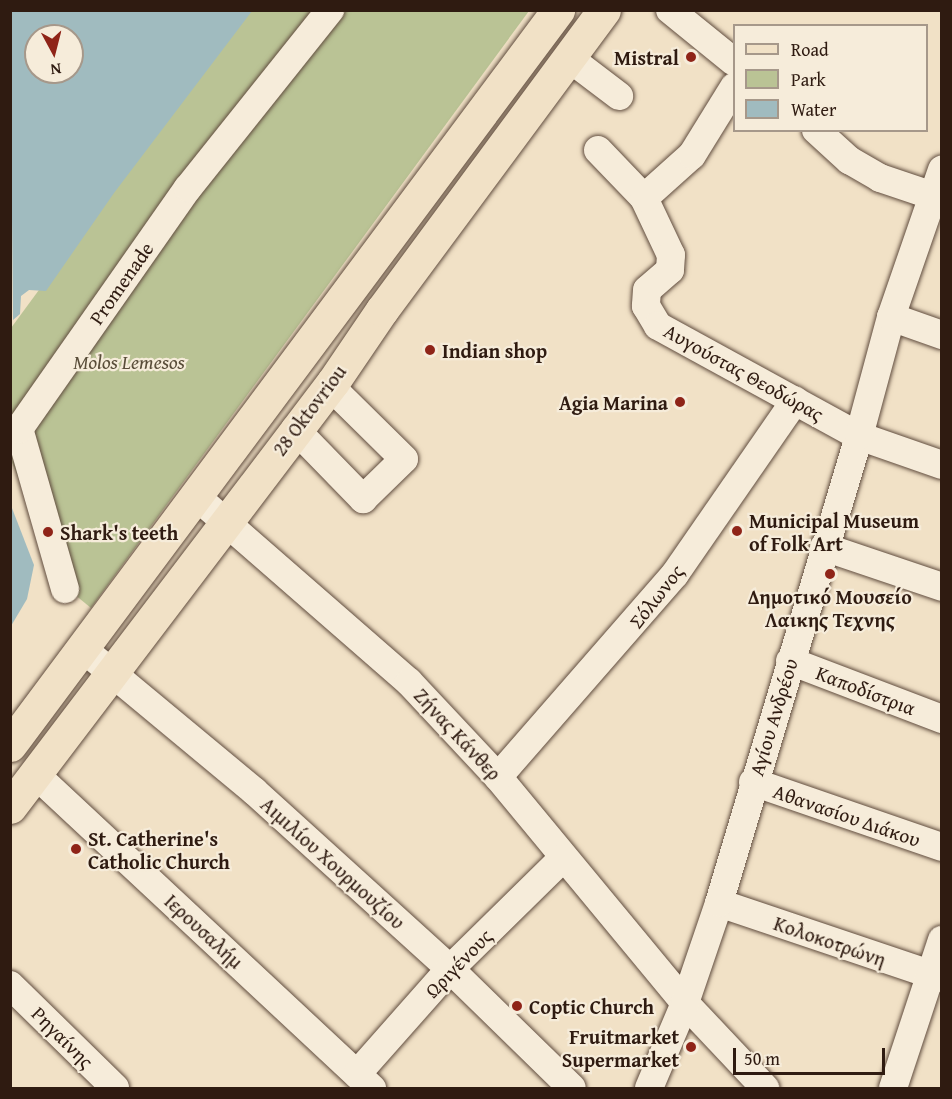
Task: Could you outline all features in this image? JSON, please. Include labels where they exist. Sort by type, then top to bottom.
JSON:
[{"type":"main road","name":"28 Oktovriou","points":[[10,745],[198,498],[558,10]]},
{"type":"main road","name":"28 Oktovriou","points":[[10,807],[111,671],[330,386],[604,10]]},
{"type":"street","name":"Promenade","points":[[65,589],[19,429],[188,188],[330,10]]},
{"type":"street","points":[[670,10],[733,60]]},
{"type":"street","points":[[569,58],[619,96]]},
{"type":"street","points":[[644,198],[692,154],[733,90]]},
{"type":"street","points":[[818,132],[849,160],[880,178],[939,188]]},
{"type":"street","name":"Αυγούστας Θεοδώρας","points":[[598,150],[644,198],[671,255],[670,270],[647,290],[646,306],[658,326],[859,436],[942,465]]},
{"type":"street","name":"Αγίου Ανδρέου","points":[[649,1089],[685,1003],[718,903],[859,436],[891,316],[939,188]]},
{"type":"street","points":[[891,316],[942,335]]},
{"type":"street","points":[[295,429],[363,499],[404,459],[330,386]]},
{"type":"street","name":"Σόλωνος","points":[[498,777],[675,574],[795,401]]},
{"type":"street","name":"Ζήνας Κάνθερ","points":[[198,498],[409,682],[498,777],[685,1003],[765,1089]]},
{"type":"street","points":[[824,548],[942,587]]},
{"type":"street","name":"Αιμιλίου Χουρμουζίου","points":[[82,649],[254,791],[450,969],[572,1089]]},
{"type":"street","name":"Καποδίστρια","points":[[790,662],[942,719]]},
{"type":"street","name":"Ιερουσαλήμ","points":[[35,774],[365,1081]]},
{"type":"street","name":"Αθανασίου Διάκου","points":[[753,782],[942,847]]},
{"type":"street","name":"Ωριγένους","points":[[365,1081],[450,969],[563,858]]},
{"type":"street","name":"Κολοκοτρώνη","points":[[718,903],[935,976]]},
{"type":"street","points":[[893,1089],[935,976],[942,940]]},
{"type":"street","name":"Ρηγαίνης","points":[[10,985],[115,1089]]},
{"type":"green space","name":"Molos Lemesos","points":[[244,11],[529,11],[91,608],[63,585],[11,460],[11,328]]},
{"type":"water","points":[[10,11],[252,11],[114,193],[46,291],[29,290],[21,296],[20,314],[13,320]]},
{"type":"water","points":[[10,503],[34,565],[27,599],[11,626]]},
{"type":"place","name":"Mistral","points":[[691,57]]},
{"type":"place","name":"Indian shop","points":[[430,350]]},
{"type":"place","name":"Agia Marina","points":[[680,402]]},
{"type":"place","name":"Municipal Museum of Folk Art","points":[[737,531]]},
{"type":"place","name":"Shark's teeth","points":[[48,532]]},
{"type":"place","name":"Δημοτικό Μουσείο Λαικης Τεχνης","points":[[830,574]]},
{"type":"place","name":"St. Catherine's Catholic Church","points":[[76,849]]},
{"type":"place","name":"Coptic Church","points":[[517,1006]]},
{"type":"place","name":"Fruitmarket Supermarket","points":[[691,1047]]}]
